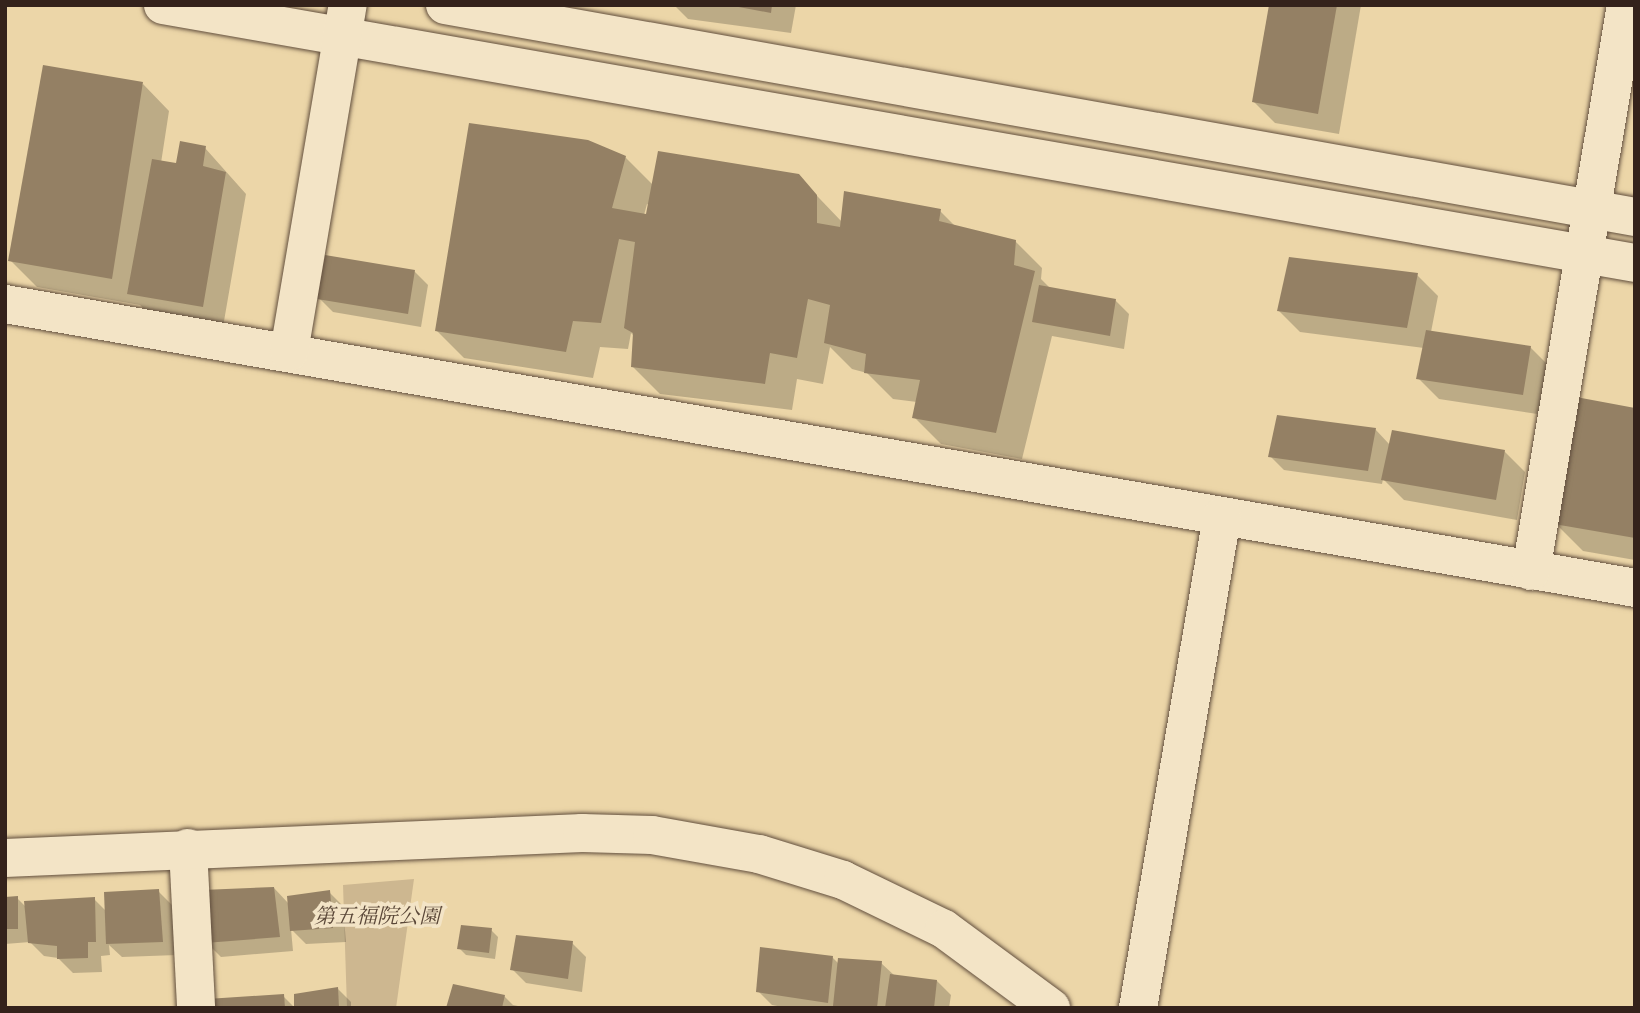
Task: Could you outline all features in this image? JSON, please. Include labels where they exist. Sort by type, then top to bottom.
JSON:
[{"type":"street","points":[[163,5],[345,20],[1635,263]]},
{"type":"street","points":[[445,5],[1635,217]]},
{"type":"street","points":[[1531,572],[1626,5]]},
{"type":"street","points":[[289,352],[345,20]]},
{"type":"street","points":[[5,304],[1635,588]]},
{"type":"street","points":[[1138,1008],[1222,516]]},
{"type":"street","points":[[5,858],[582,833],[652,835],[759,854],[843,880],[944,929],[1051,1008]]},
{"type":"street","points":[[188,848],[196,1008]]},
{"type":"green space","name":"第五福院公園","points":[[414,879],[396,1008],[347,1008],[343,885]]},
{"type":"building","points":[[728,5],[772,5],[771,13]]},
{"type":"building","points":[[1269,5],[1337,5],[1318,114],[1252,102]]},
{"type":"building","points":[[43,65],[143,82],[112,279],[8,261]]},
{"type":"building","points":[[469,123],[588,140],[626,156],[612,208],[646,214],[658,151],[799,174],[817,195],[817,223],[840,227],[844,191],[941,209],[939,221],[1016,240],[1014,265],[1035,271],[996,433],[912,418],[920,380],[864,373],[866,354],[824,343],[830,305],[808,299],[797,358],[770,353],[765,384],[631,367],[633,333],[624,328],[635,242],[619,239],[601,323],[573,321],[566,352],[435,331]]},
{"type":"building","points":[[180,141],[206,146],[203,166],[226,172],[203,307],[127,294],[152,159],[176,163]]},
{"type":"building","points":[[325,255],[415,270],[408,314],[317,299]]},
{"type":"building","points":[[1289,257],[1418,273],[1407,328],[1277,311]]},
{"type":"building","points":[[1039,285],[1116,299],[1110,336],[1032,322]]},
{"type":"building","points":[[1426,330],[1531,346],[1523,395],[1416,379]]},
{"type":"building","points":[[1576,397],[1635,408],[1635,538],[1554,524]]},
{"type":"building","points":[[1277,415],[1376,428],[1368,471],[1268,457]]},
{"type":"building","points":[[1392,430],[1505,450],[1496,500],[1381,480]]},
{"type":"building","points":[[274,887],[280,937],[205,943],[202,890]]},
{"type":"building","points":[[159,889],[163,942],[106,944],[104,892]]},
{"type":"building","points":[[330,890],[333,928],[290,931],[287,896]]},
{"type":"building","points":[[18,896],[18,929],[5,929],[5,897]]},
{"type":"building","points":[[95,897],[96,942],[88,942],[88,958],[57,959],[57,946],[28,943],[24,901]]},
{"type":"building","points":[[461,925],[492,928],[489,953],[457,949]]},
{"type":"building","points":[[516,935],[573,941],[568,979],[510,970]]},
{"type":"building","points":[[760,947],[833,956],[828,1003],[756,992]]},
{"type":"building","points":[[838,958],[882,961],[877,1008],[833,1006]]},
{"type":"building","points":[[890,974],[937,980],[934,1008],[885,1008]]},
{"type":"building","points":[[453,984],[505,995],[502,1008],[446,1008]]},
{"type":"building","points":[[338,987],[339,1008],[294,1008],[294,994]]},
{"type":"building","points":[[284,994],[285,1008],[207,1008],[207,999]]}]
